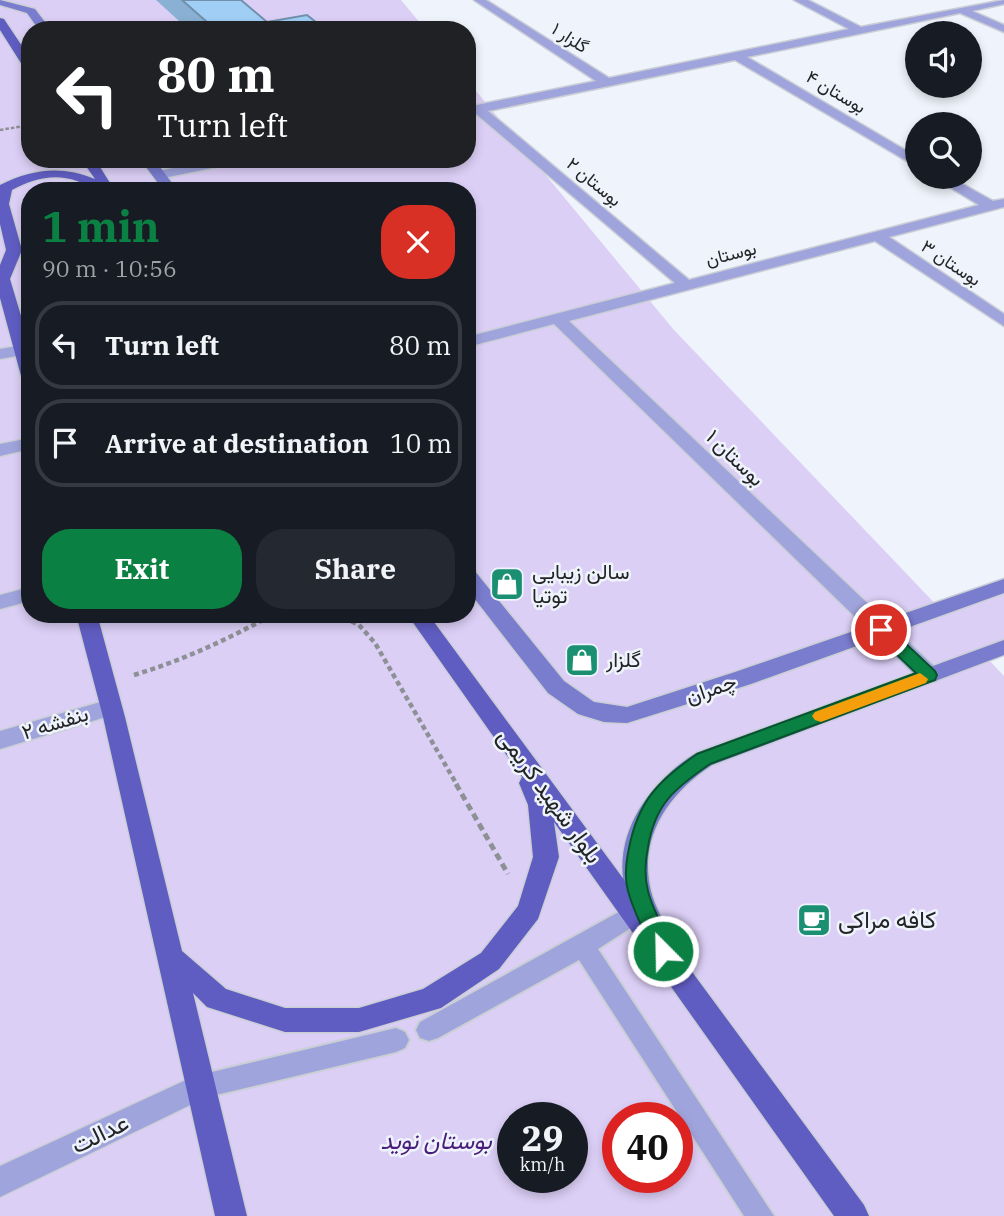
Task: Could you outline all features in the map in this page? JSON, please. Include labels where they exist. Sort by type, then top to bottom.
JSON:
[{"type":"main road","points":[[0,21],[21,54]]},
{"type":"main road","points":[[21,343],[1,275],[14,250],[2,204],[5,188],[22,178],[64,173],[85,177],[94,182]]},
{"type":"main road","points":[[88,623],[108,695],[231,1216]]},
{"type":"main road","name":"بلوار شهید کریمی","points":[[424,623],[853,1216]]},
{"type":"main road","points":[[171,958],[217,998],[285,1020],[359,1020],[430,999],[490,961],[529,911],[546,857],[540,805],[521,757]]},
{"type":"street","name":"گلزار ۱","points":[[479,0],[606,82]]},
{"type":"street","points":[[799,0],[859,30]]},
{"type":"street","points":[[0,1],[31,12],[38,21]]},
{"type":"street","points":[[476,109],[1004,1]]},
{"type":"street","points":[[961,10],[1004,29]]},
{"type":"street","name":"بوستان ۴","points":[[734,55],[905,156]]},
{"type":"street","name":"بوستان ۲","points":[[476,112],[686,285]]},
{"type":"street","points":[[154,168],[164,182]]},
{"type":"street","points":[[159,175],[193,168]]},
{"type":"street","points":[[964,189],[997,205]]},
{"type":"street","name":"بوستان","points":[[476,340],[997,205]]},
{"type":"street","name":"بوستان ۳","points":[[877,236],[1004,321]]},
{"type":"street","name":"بوستان ۱","points":[[558,319],[929,675]]},
{"type":"street","points":[[0,354],[21,350]]},
{"type":"street","points":[[0,450],[21,445]]},
{"type":"street","name":"چمران","points":[[476,586],[556,687],[577,703],[604,714],[627,716],[1004,586]]},
{"type":"street","points":[[0,602],[21,596]]},
{"type":"street","points":[[663,951],[638,891],[635,867],[642,826],[653,804],[688,768],[704,759],[1004,647]]},
{"type":"street","name":"بنفشه ۲","points":[[0,740],[108,695]]},
{"type":"street","name":"عدالت","points":[[0,1182],[199,1087]]},
{"type":"lane","points":[[429,1030],[583,946],[635,913]]},
{"type":"lane","points":[[583,946],[760,1216]]},
{"type":"lane","points":[[199,1087],[396,1040]]},
{"type":"path","points":[[0,130],[21,126]]},
{"type":"path","points":[[108,695],[218,645],[258,623]]},
{"type":"path","points":[[356,623],[375,643],[529,911]]},
{"type":"green space","name":"بوستان نوید","points":[[0,0],[401,0],[418,21],[21,21],[21,168],[476,168],[476,91],[674,330],[944,613],[1004,591],[1004,644],[982,653],[1004,676],[1004,1216],[0,1216]]},
{"type":"building","points":[[182,0],[241,0],[266,21],[206,21]]},
{"type":"building","points":[[307,15],[315,21],[273,21]]},
{"type":"slow traffic","points":[[821,716],[920,679]]},
{"type":"place","name":"سالن زیبایی توتیا","points":[[507,584]]},
{"type":"place","name":"گلزار","points":[[582,660]]},
{"type":"place","name":"کافه مراکی","points":[[814,920]]},
{"type":"route","points":[[663,951],[638,891],[635,867],[642,826],[653,804],[675,779],[704,759],[929,675],[881,630]]}]
